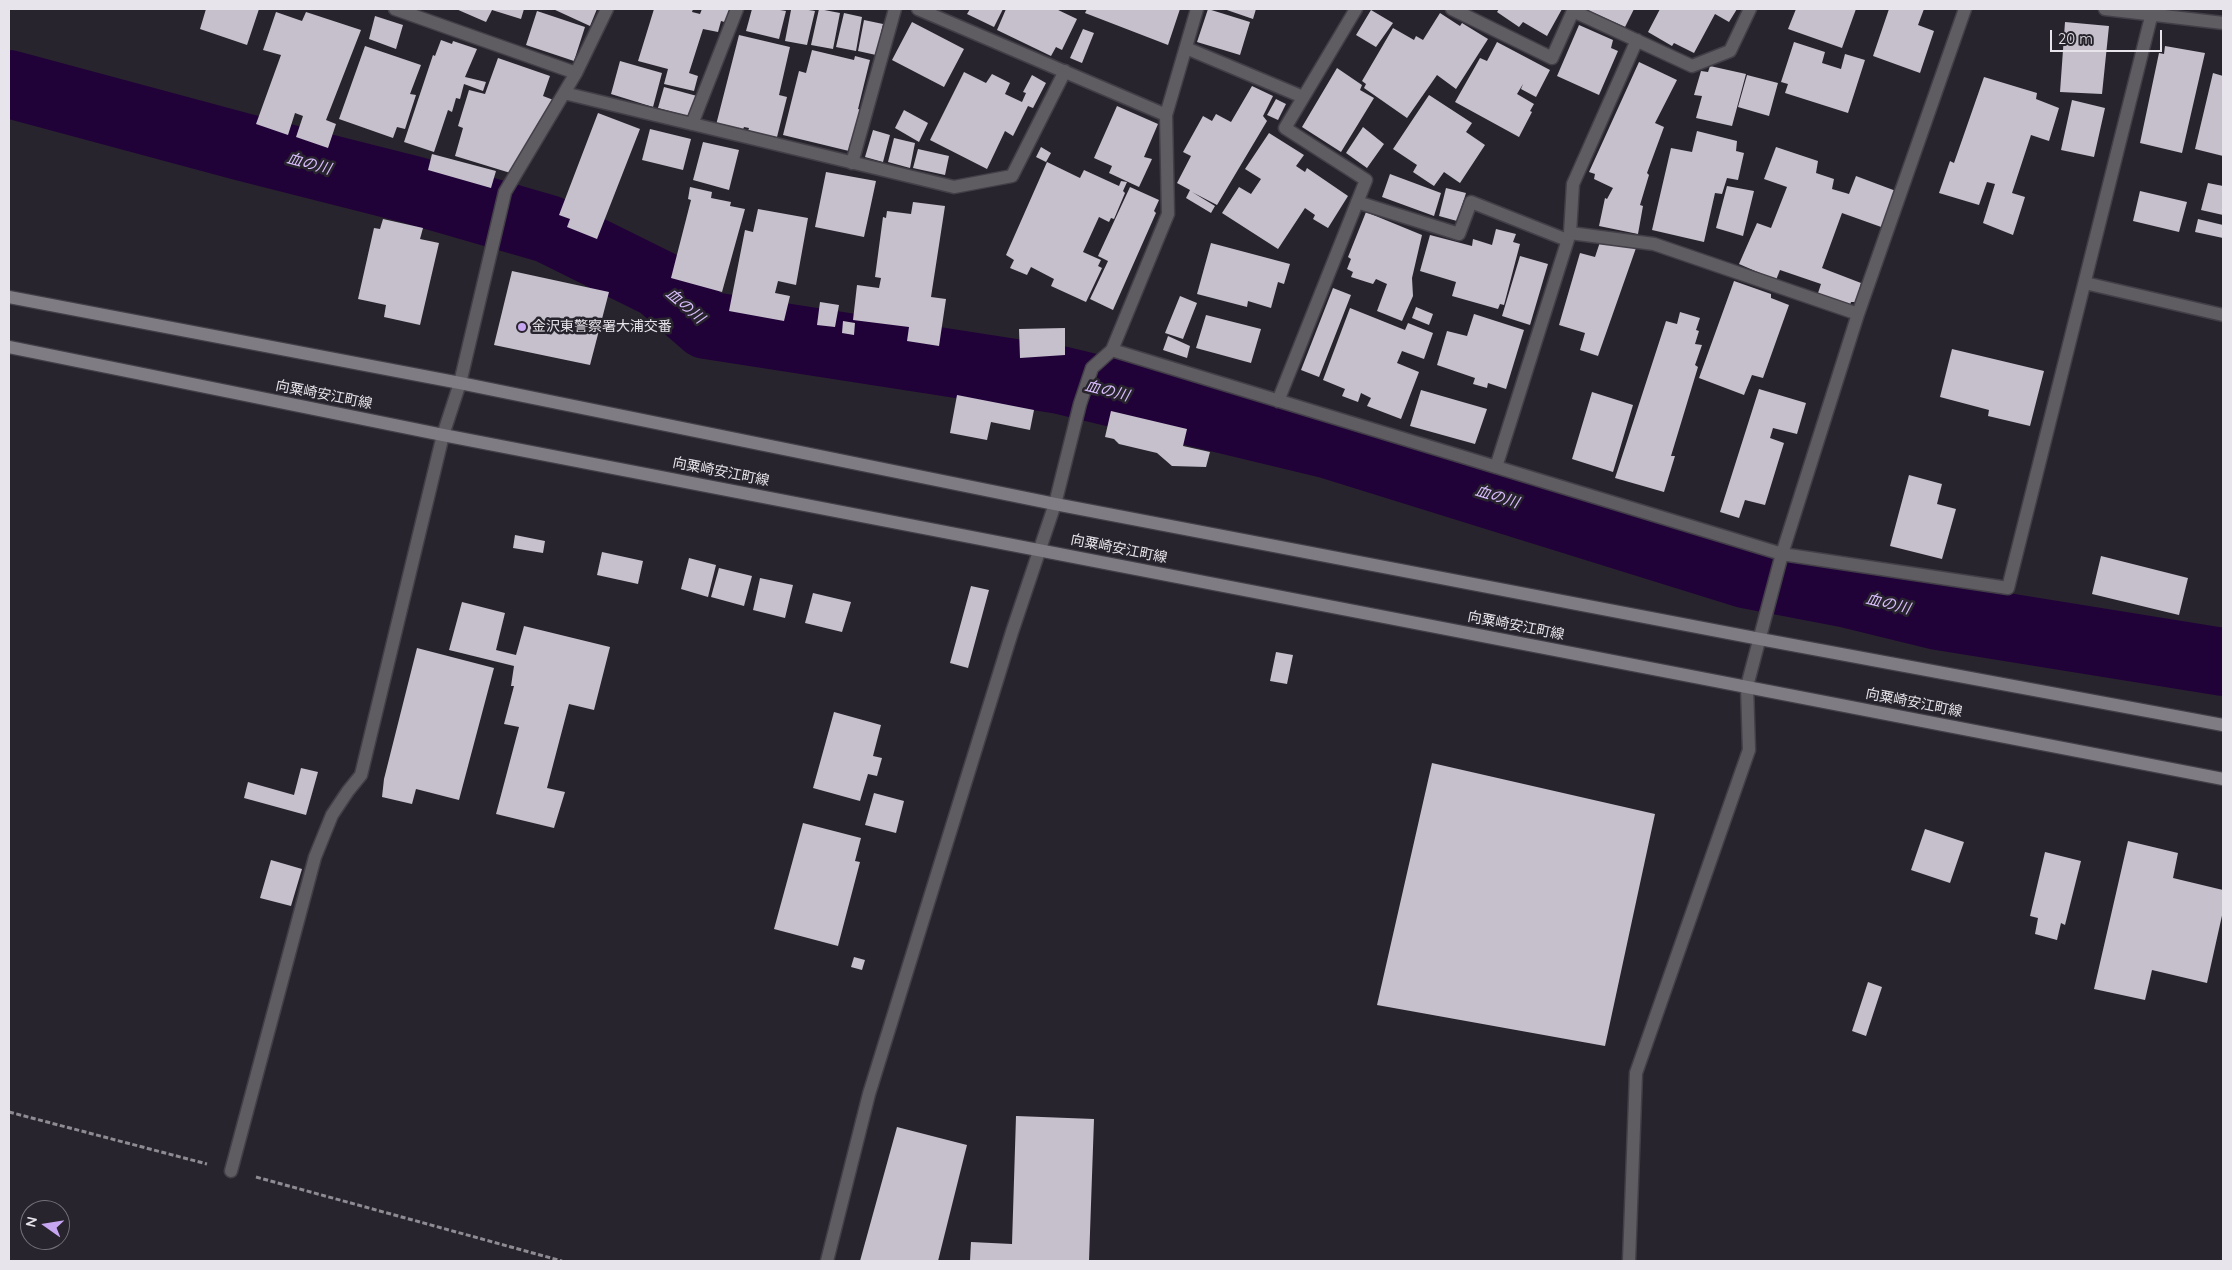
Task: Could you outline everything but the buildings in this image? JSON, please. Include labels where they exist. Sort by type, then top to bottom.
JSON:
[{"type":"main road","points":[[9,297],[460,383],[1055,504],[2223,725]]},
{"type":"main road","name":"向粟崎安江町線","points":[[9,347],[443,435],[2223,779]]},
{"type":"street","points":[[395,9],[418,13],[576,73]]},
{"type":"street","points":[[231,1170],[315,857],[332,815],[361,775],[443,435],[460,383],[504,192],[576,73],[607,9]]},
{"type":"street","points":[[692,124],[737,9]]},
{"type":"street","points":[[852,163],[895,9]]},
{"type":"street","points":[[918,9],[1166,115]]},
{"type":"street","points":[[827,1261],[869,1094],[1055,504],[1080,404],[1092,368],[1112,350],[1168,214],[1166,115],[1197,9]]},
{"type":"street","points":[[1278,401],[1366,180],[1285,128],[1356,9]]},
{"type":"street","points":[[1452,9],[1552,58],[1573,11],[1692,66],[1730,51],[1750,9]]},
{"type":"street","points":[[1628,1261],[1636,1073],[1749,750],[1748,686],[1782,555],[1858,314],[1965,9]]},
{"type":"street","points":[[2105,9],[2153,12],[2223,23]]},
{"type":"street","points":[[1112,350],[1782,555],[2008,588],[2153,12]]},
{"type":"street","points":[[1496,467],[1568,237],[1573,184],[1637,40]]},
{"type":"street","points":[[1186,48],[1303,97]]},
{"type":"street","points":[[564,93],[954,188],[1012,176],[1064,71]]},
{"type":"street","points":[[1357,202],[1460,234],[1471,202],[1568,237],[1654,244],[1858,314]]},
{"type":"street","points":[[2085,283],[2223,315]]},
{"type":"path","points":[[9,1112],[231,1170],[562,1261]]},
{"type":"waterway","name":"血の川","points":[[9,84],[243,147],[413,190],[548,229],[659,284],[706,325],[1060,380],[1330,445],[1745,574],[1844,593],[1938,616],[2223,662]]},
{"type":"place","name":"金沢東警察署大浦交番","points":[[522,327]]}]
